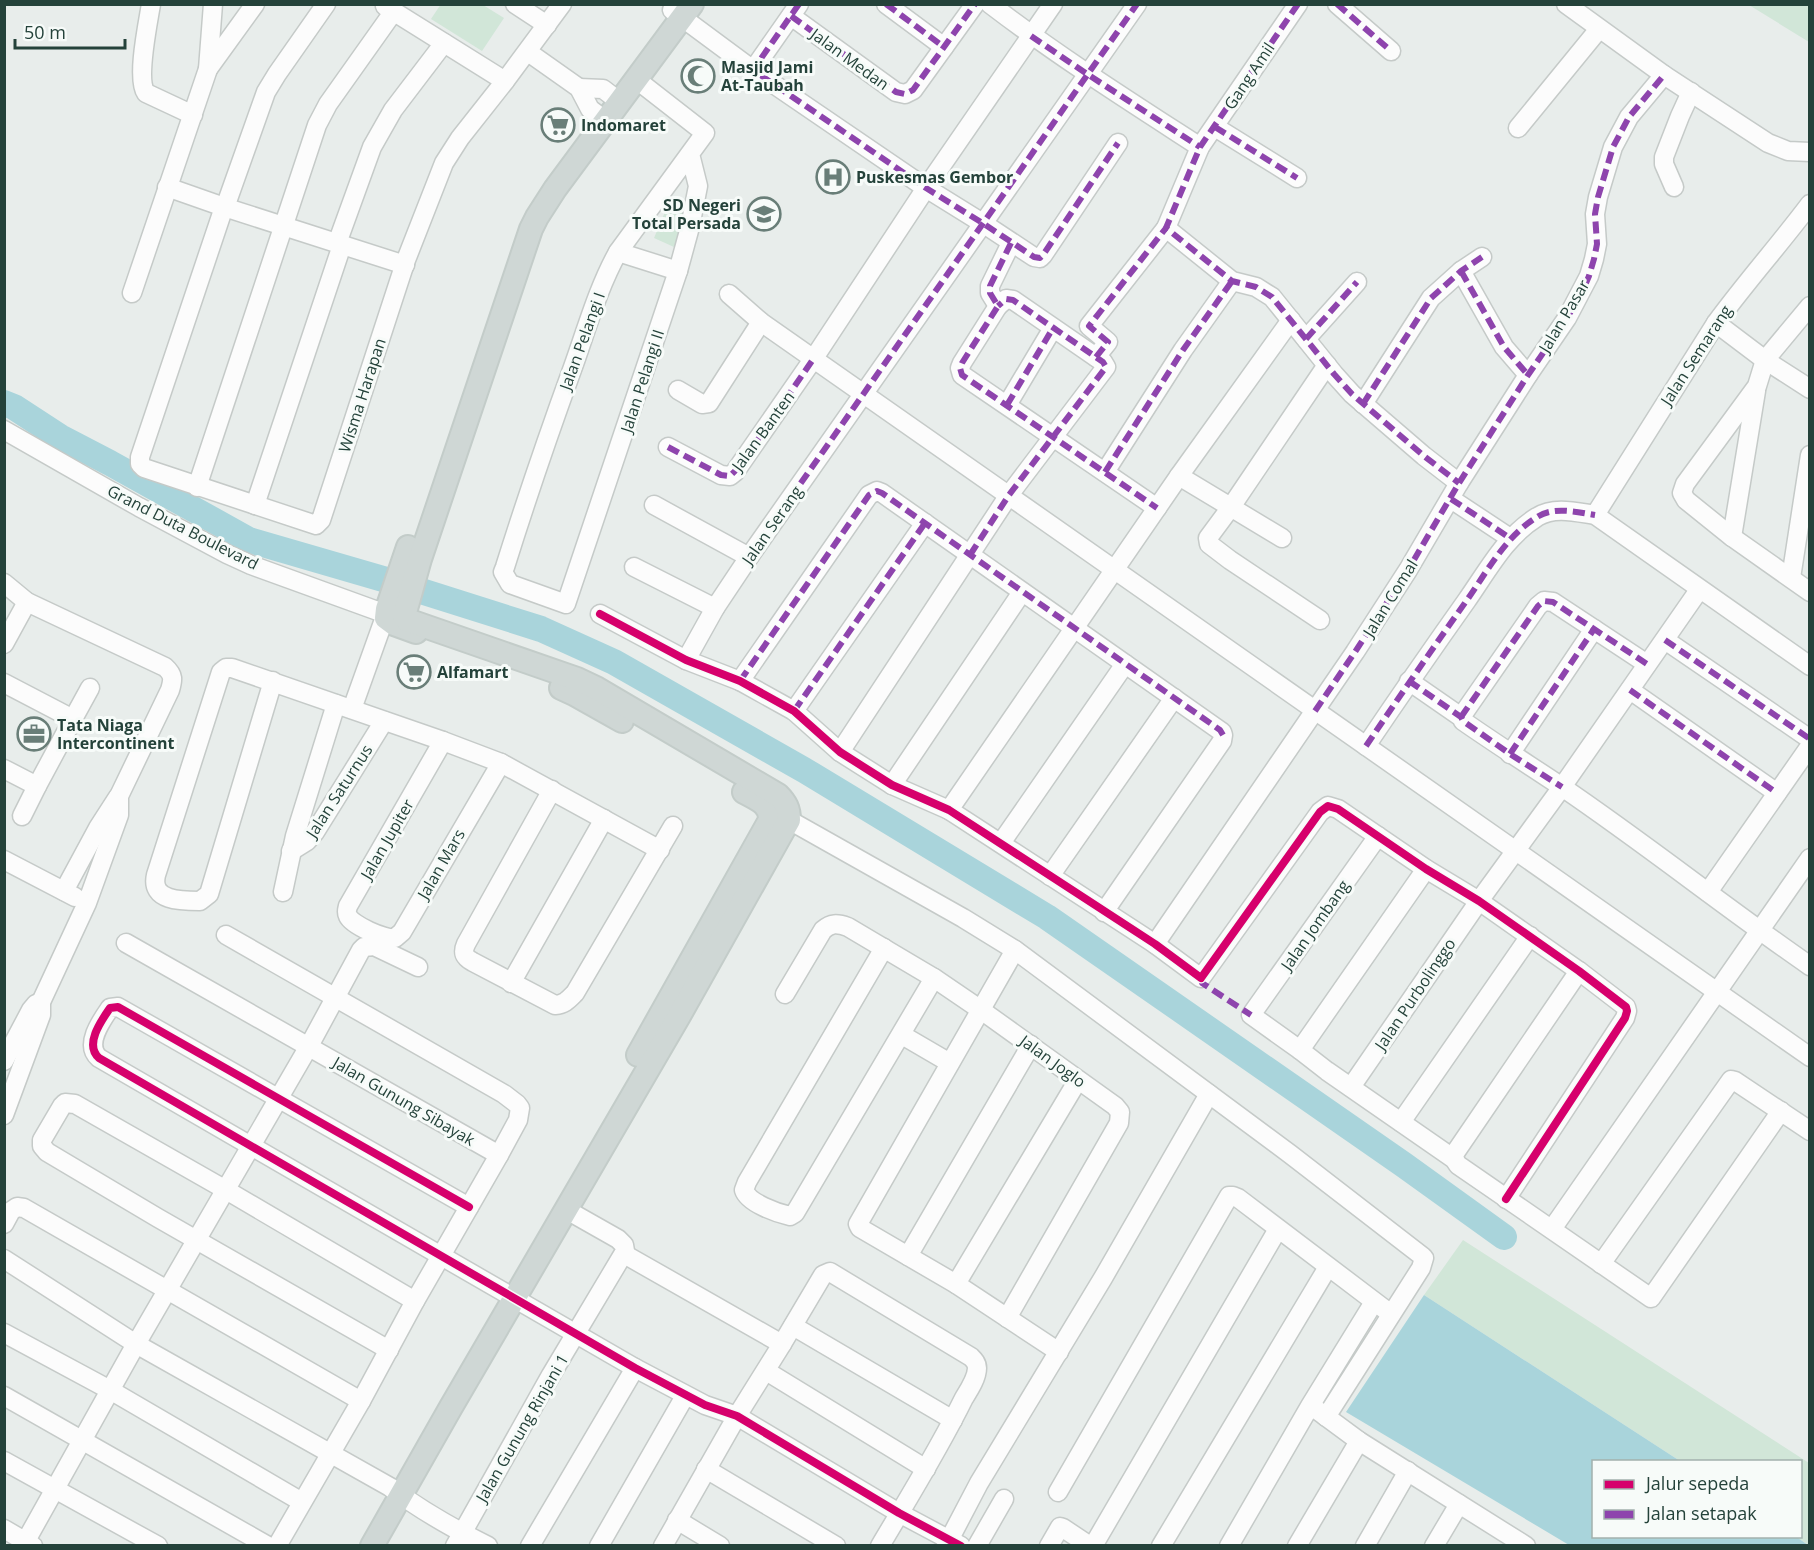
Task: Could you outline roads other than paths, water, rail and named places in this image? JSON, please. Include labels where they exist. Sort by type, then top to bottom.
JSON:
[{"type":"main road","points":[[615,99],[637,80],[680,9]]},
{"type":"main road","points":[[680,9],[601,117],[546,201],[531,230],[410,564],[395,613],[387,620],[574,694],[765,803],[780,816]]},
{"type":"main road","points":[[509,1295],[566,1209],[679,1016],[780,816]]},
{"type":"main road","points":[[356,1545],[395,1491],[509,1295],[770,820],[780,816]]},
{"type":"main road","points":[[372,1545],[395,1491]]},
{"type":"street","points":[[151,4],[142,67],[142,88],[146,93],[192,115]]},
{"type":"street","points":[[132,293],[208,69],[213,4]]},
{"type":"street","points":[[208,69],[255,4]]},
{"type":"street","points":[[226,203],[266,92],[326,4]]},
{"type":"street","points":[[515,4],[547,25]]},
{"type":"street","points":[[169,183],[406,263],[444,163],[460,138],[506,81],[562,4]]},
{"type":"street","points":[[886,4],[944,47]]},
{"type":"street","name":"Jalan Medan","points":[[795,10],[900,94],[909,94],[975,4]]},
{"type":"street","points":[[990,4],[1087,75],[1200,147]]},
{"type":"street","points":[[814,358],[926,188],[1053,4]]},
{"type":"street","name":"Jalan Serang","points":[[686,660],[715,608],[749,557],[1137,4]]},
{"type":"street","name":"Gang Amil","points":[[1096,357],[1108,342],[1089,326],[1166,228],[1200,147],[1298,4]]},
{"type":"street","points":[[1337,4],[1390,51]]},
{"type":"street","points":[[1566,4],[1691,93],[1778,148],[1798,153],[1809,152]]},
{"type":"street","points":[[197,487],[317,124],[389,8],[506,81]]},
{"type":"street","points":[[680,9],[753,70],[926,188],[1034,257],[1040,258],[1118,143]]},
{"type":"street","points":[[753,70],[795,10]]},
{"type":"street","points":[[1518,128],[1599,29]]},
{"type":"street","points":[[255,505],[372,147],[393,110],[444,43]]},
{"type":"street","points":[[528,52],[579,88],[587,105],[601,117]]},
{"type":"street","name":"Jalan Pasar","points":[[1455,491],[1567,318],[1589,276],[1597,244],[1595,214],[1606,166],[1620,131],[1629,117],[1665,75]]},
{"type":"street","name":"Jalan Pelangi I","points":[[566,604],[510,584],[503,572],[533,480],[608,270],[618,252],[705,133],[637,80]]},
{"type":"street","points":[[579,88],[603,89],[615,99]]},
{"type":"street","points":[[1674,187],[1664,164],[1664,157],[1691,93]]},
{"type":"street","points":[[1215,127],[1297,178]]},
{"type":"street","name":"Jalan Pelangi II","points":[[566,604],[678,271],[698,186],[690,154]]},
{"type":"street","name":"Wisma Harapan","points":[[226,203],[140,457],[142,467],[197,487],[314,525],[318,524],[406,263]]},
{"type":"street","name":"Jalan Semarang","points":[[1595,514],[1716,323],[1732,300],[1795,225],[1809,204]]},
{"type":"street","points":[[1166,228],[1232,281],[1266,292],[1363,404],[1424,456],[1455,491],[1510,538]]},
{"type":"street","points":[[998,306],[990,293],[990,286],[1011,243]]},
{"type":"street","points":[[618,252],[678,271]]},
{"type":"street","points":[[1363,404],[1431,298],[1482,256]]},
{"type":"street","points":[[1461,271],[1504,347],[1528,375]]},
{"type":"street","points":[[1105,472],[1183,350],[1232,281]]},
{"type":"street","points":[[1306,339],[1357,282]]},
{"type":"street","points":[[729,294],[761,322],[1809,1057]]},
{"type":"street","points":[[840,752],[1009,495],[1053,436],[1106,367],[1106,364],[1013,300],[1006,299],[998,306],[960,368],[962,375],[1053,436],[1157,508]]},
{"type":"street","points":[[1732,537],[1757,386],[1765,360],[1809,306]]},
{"type":"street","points":[[949,810],[1114,569],[1291,320]]},
{"type":"street","points":[[678,390],[702,404],[707,404],[761,322]]},
{"type":"street","points":[[1716,323],[1765,360],[1809,389]]},
{"type":"street","points":[[1007,405],[1053,328]]},
{"type":"street","name":"Jalan Banten","points":[[668,447],[721,475],[730,476],[739,467],[814,358]]},
{"type":"street","points":[[1320,620],[1230,560],[1209,544],[1208,538],[1327,364]]},
{"type":"street","points":[[1757,386],[1685,484],[1682,490],[1683,497],[1732,537],[1809,592]]},
{"type":"street","name":"Grand Duta Boulevard","points":[[4,430],[227,554],[251,565],[395,613]]},
{"type":"street","points":[[1791,578],[1809,455]]},
{"type":"street","points":[[1179,476],[1282,538]]},
{"type":"street","points":[[740,681],[870,494],[877,491],[882,493],[1220,730],[1223,735],[1104,912]]},
{"type":"street","name":"Jalan Comal","points":[[1155,944],[1356,652],[1455,491]]},
{"type":"street","points":[[654,506],[749,557]]},
{"type":"street","points":[[1366,746],[1510,538],[1538,516],[1551,511],[1567,510],[1595,514],[1809,666]]},
{"type":"street","points":[[794,711],[925,523]]},
{"type":"street","points":[[634,567],[715,608]]},
{"type":"street","points":[[4,583],[27,602],[165,668],[173,678],[170,690],[118,796],[64,891]]},
{"type":"street","name":"Jalan Purbolinggo","points":[[1351,1087],[1514,850],[1562,787],[1699,590]]},
{"type":"street","points":[[892,785],[1022,592]]},
{"type":"street","points":[[1461,717],[1541,603],[1550,601],[1647,664]]},
{"type":"street","points":[[4,644],[27,602]]},
{"type":"street","points":[[291,851],[344,707],[395,613]]},
{"type":"street","points":[[600,614],[686,660],[740,681],[794,711],[840,752],[892,785],[949,810],[1155,944],[1201,978],[1323,809],[1328,806],[1338,809],[1530,936],[1623,1004],[1627,1011],[1506,1199]]},
{"type":"street","points":[[1510,754],[1594,629]]},
{"type":"street","points":[[1665,640],[1809,739]]},
{"type":"street","points":[[1001,843],[1125,664]]},
{"type":"street","points":[[273,681],[209,894],[197,902],[166,897],[157,890],[156,875],[221,672],[226,668],[273,681],[501,763],[660,850]]},
{"type":"street","points":[[1409,681],[1510,754],[1562,787],[1809,966]]},
{"type":"street","points":[[4,683],[73,719]]},
{"type":"street","points":[[22,816],[90,688]]},
{"type":"street","points":[[1630,690],[1777,793]]},
{"type":"street","points":[[1050,876],[1174,698]]},
{"type":"street","name":"Jalan Saturnus","points":[[283,891],[291,851],[307,841],[315,832],[384,721]]},
{"type":"street","name":"Jalan Jupiter","points":[[368,929],[349,918],[348,906],[443,741]]},
{"type":"street","points":[[1708,892],[1809,746]]},
{"type":"street","name":"Jalan Mars","points":[[368,929],[389,939],[399,936],[501,763]]},
{"type":"street","points":[[4,769],[37,786]]},
{"type":"street","points":[[552,790],[464,948],[464,954],[468,960],[548,1003],[555,1005],[568,1001],[584,979],[673,826]]},
{"type":"street","points":[[4,1115],[41,1015],[41,1002],[87,903],[119,815],[118,796]]},
{"type":"street","points":[[780,816],[963,918],[1015,950],[1424,1258],[1421,1268],[1326,1417]]},
{"type":"street","points":[[512,983],[604,819]]},
{"type":"street","name":"Jalan Jombang","points":[[1300,1050],[1251,1015],[1378,836]]},
{"type":"street","points":[[1552,1229],[1809,858]]},
{"type":"street","points":[[4,860],[87,903]]},
{"type":"street","points":[[1426,868],[1300,1050],[1454,1159],[1458,1165],[1506,1199],[1652,1298],[1781,1111]]},
{"type":"street","name":"Jalan Joglo","points":[[785,994],[818,938],[829,925],[835,923],[848,927],[934,978],[1115,1106],[1121,1115],[1119,1123],[1007,1318]]},
{"type":"street","points":[[226,935],[504,1094],[517,1104],[520,1114],[361,1401],[277,1545]]},
{"type":"street","points":[[1401,1122],[1530,936]]},
{"type":"street","name":"Jalan Gunung Sibayak","points":[[126,943],[499,1155]]},
{"type":"street","points":[[4,1529],[27,1544],[82,1439],[280,1098],[364,947],[374,946],[418,967]]},
{"type":"street","points":[[884,948],[747,1182],[745,1194],[775,1212],[790,1216],[795,1213],[934,978]]},
{"type":"street","points":[[1015,950],[858,1221],[860,1228],[956,1284],[1059,1352]]},
{"type":"street","points":[[1454,1159],[1455,1153],[1579,971]]},
{"type":"street","points":[[4,1061],[31,1010],[41,1002]]},
{"type":"street","points":[[469,1207],[118,1007],[112,1006],[108,1011],[93,1039],[92,1046],[95,1055],[635,1368],[705,1405],[737,1416],[952,1543],[983,1478],[1209,1094]]},
{"type":"street","points":[[902,1035],[950,1063]]},
{"type":"street","points":[[908,1256],[1031,1045]]},
{"type":"street","points":[[956,1284],[1078,1080]]},
{"type":"street","points":[[1601,1264],[1730,1081],[1735,1081],[1809,1131]]},
{"type":"street","points":[[389,1350],[46,1152],[42,1146],[42,1140],[62,1106],[65,1103],[75,1104],[415,1301]]},
{"type":"street","points":[[1058,1492],[1228,1198],[1233,1196],[1238,1198],[1391,1314]]},
{"type":"street","points":[[4,1224],[11,1211],[17,1207],[24,1208],[361,1401]]},
{"type":"street","points":[[566,1209],[618,1239],[624,1245],[624,1254],[782,1344]]},
{"type":"street","points":[[1049,1545],[1060,1527],[1091,1545],[1278,1229]]},
{"type":"street","name":"Jalan Gunung Rinjani 1","points":[[459,1539],[576,1333],[624,1254]]},
{"type":"street","points":[[4,1259],[136,1344],[395,1491],[459,1539],[488,1545]]},
{"type":"street","points":[[1161,1545],[1328,1267]]},
{"type":"street","points":[[663,1545],[737,1416],[823,1275],[830,1272],[971,1357],[977,1367],[976,1376],[953,1420],[880,1545]]},
{"type":"street","points":[[1229,1545],[1374,1302]]},
{"type":"street","points":[[793,1326],[953,1420]]},
{"type":"street","points":[[4,1333],[110,1390],[302,1502]]},
{"type":"street","points":[[530,1545],[635,1368]]},
{"type":"street","points":[[766,1371],[926,1469]]},
{"type":"street","points":[[599,1545],[686,1395]]},
{"type":"street","points":[[4,1396],[267,1545]]},
{"type":"street","points":[[1310,1406],[1359,1441],[1526,1545]]},
{"type":"street","points":[[1297,1545],[1359,1441]]},
{"type":"street","points":[[4,1461],[158,1545]]},
{"type":"street","points":[[706,1469],[836,1545]]},
{"type":"street","points":[[1365,1545],[1408,1471]]},
{"type":"street","points":[[977,1545],[1004,1499]]},
{"type":"street","points":[[1434,1545],[1460,1504]]},
{"type":"street","points":[[677,1520],[720,1545]]},
{"type":"water","points":[[1424,1295],[1678,1460],[1592,1460],[1592,1538],[1798,1538],[1808,1545],[1569,1545],[1346,1412]]},
{"type":"waterway","points":[[4,403],[60,437],[249,540],[541,629],[614,662],[804,770],[1047,917],[1504,1237]]},
{"type":"place","name":"Masjid Jami At-Taubah","points":[[698,76]]},
{"type":"place","name":"Indomaret","points":[[558,125]]},
{"type":"place","name":"Puskesmas Gembor","points":[[833,177]]},
{"type":"place","name":"SD Negeri Total Persada","points":[[764,214]]},
{"type":"place","name":"Alfamart","points":[[414,672]]},
{"type":"place","name":"Tata Niaga Intercontinent","points":[[34,734]]}]
